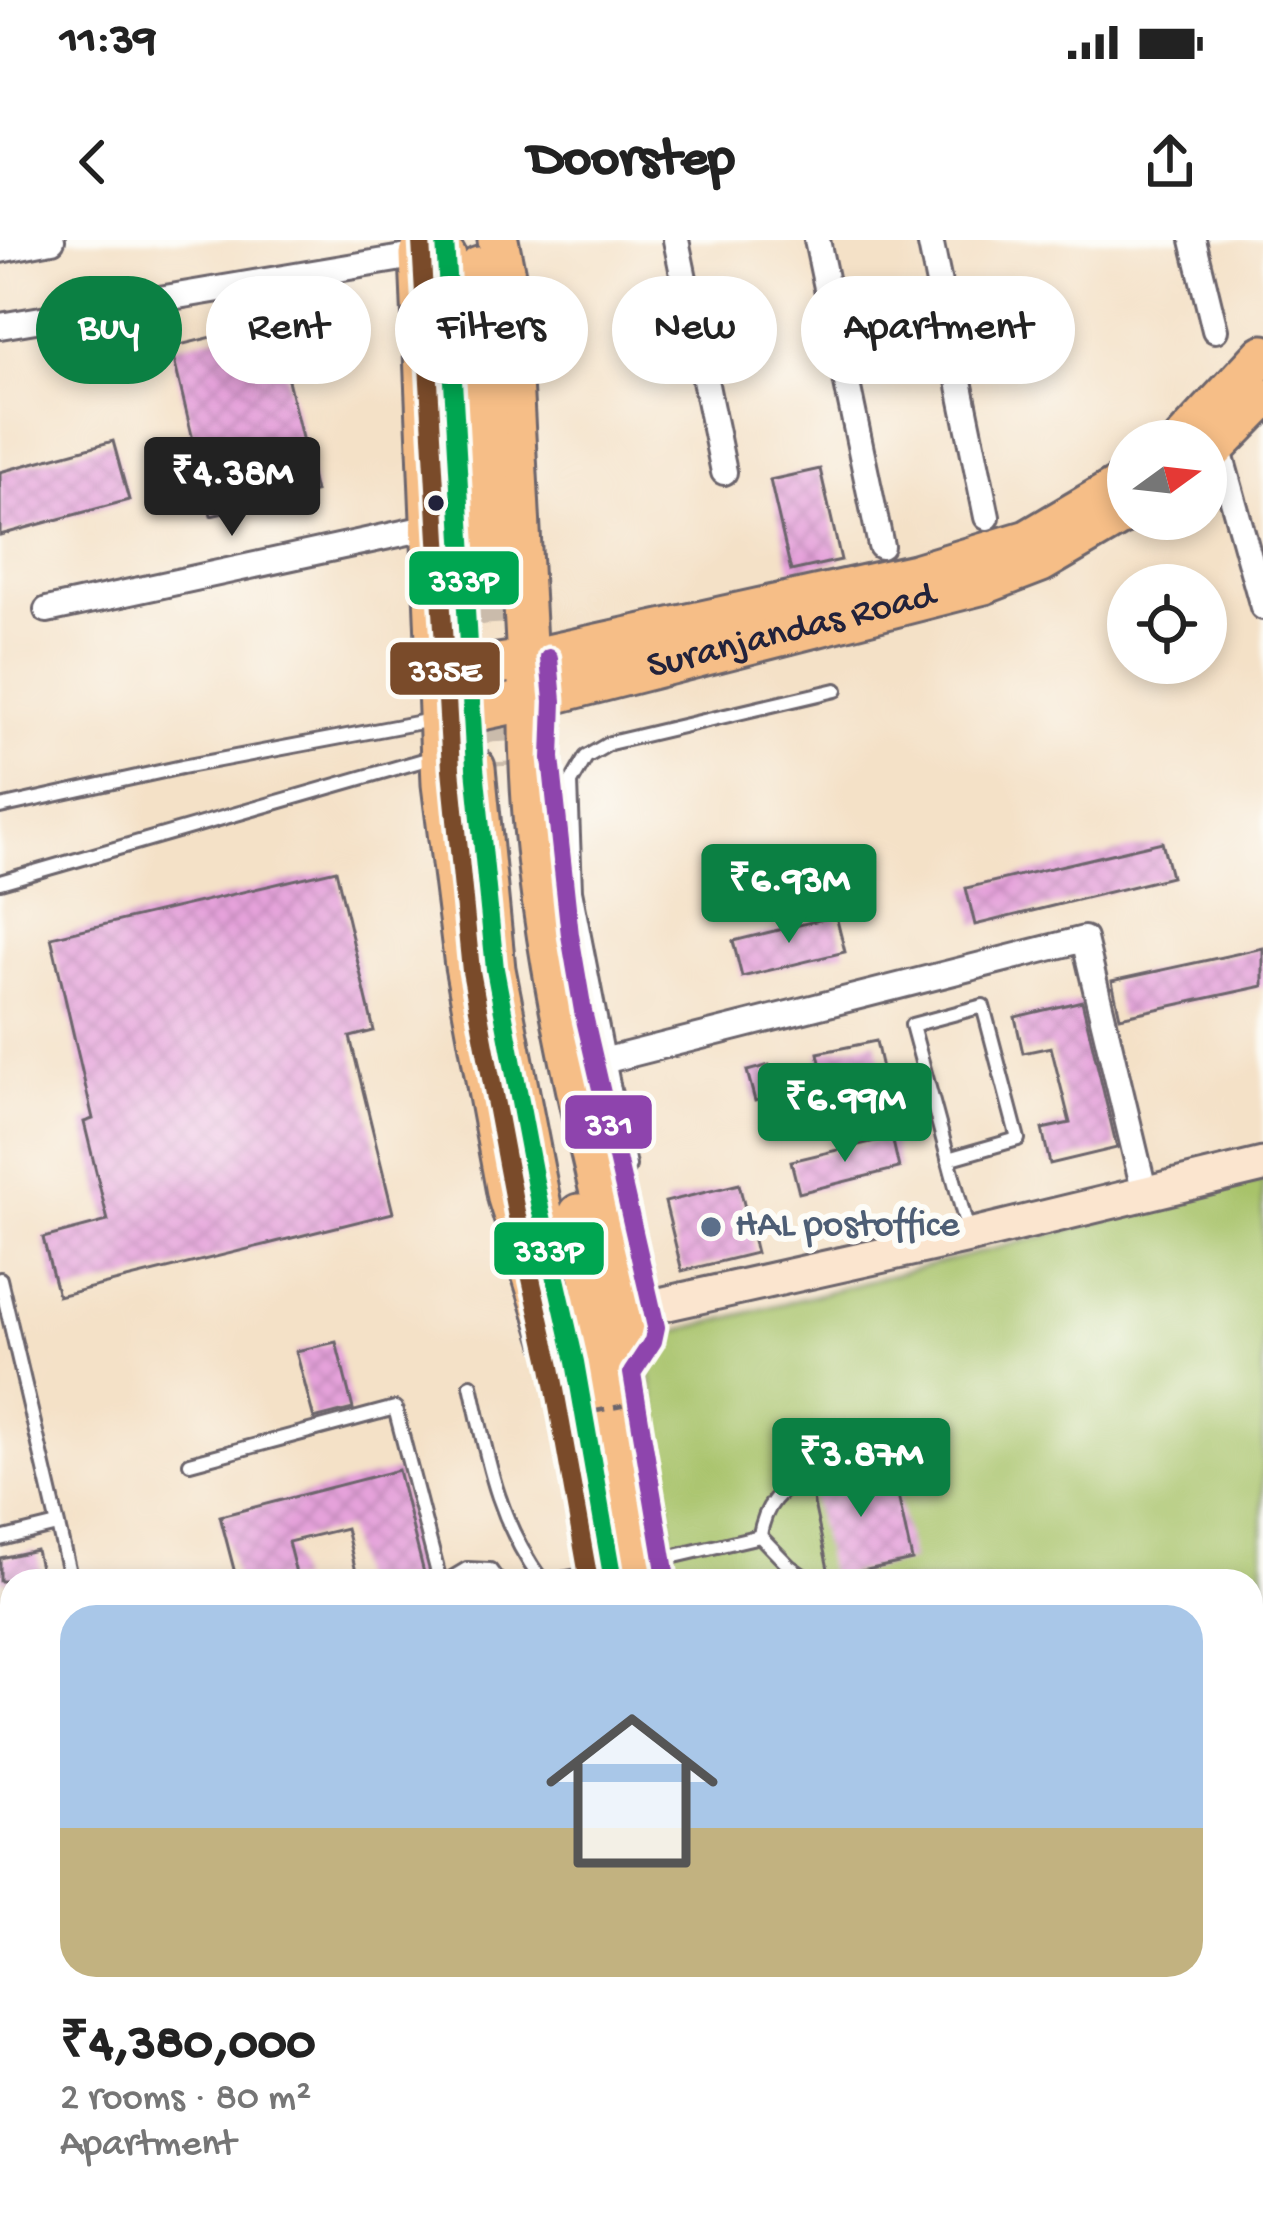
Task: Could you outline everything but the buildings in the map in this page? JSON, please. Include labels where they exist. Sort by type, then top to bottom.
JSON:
[{"type":"main road","points":[[430,245],[478,586],[477,240]]},
{"type":"main road","points":[[498,240],[507,284],[530,700],[527,759],[546,938],[559,1016],[632,1330],[606,1364]]},
{"type":"main road","points":[[430,245],[430,527],[437,673],[526,962],[578,1205],[606,1364],[626,1569]]},
{"type":"main road","points":[[1218,420],[1263,355]]},
{"type":"main road","points":[[1227,425],[1263,399]]},
{"type":"main road","name":"Suranjandas Road","points":[[437,673],[525,660],[915,574],[1028,540],[1107,493]]},
{"type":"main road","name":"Suranjandas Road","points":[[465,753],[530,700],[984,584],[1041,562],[1107,523]]},
{"type":"main road","points":[[465,753],[464,966],[508,1198],[554,1340],[606,1364]]},
{"type":"street","points":[[0,250],[52,240]]},
{"type":"street","points":[[676,240],[724,472]]},
{"type":"street","points":[[817,240],[881,546]]},
{"type":"street","points":[[930,240],[987,517]]},
{"type":"street","points":[[1193,240],[1214,330]]},
{"type":"street","points":[[0,326],[430,245]]},
{"type":"street","points":[[1227,506],[1263,607]]},
{"type":"street","points":[[47,610],[430,527]]},
{"type":"street","points":[[607,1060],[1084,939],[1145,1194]]},
{"type":"street","points":[[628,1312],[1263,1165]]},
{"type":"lane","points":[[600,1196],[616,1189],[629,1166],[574,890],[572,783],[586,757],[610,743],[836,690]]},
{"type":"lane","points":[[0,807],[182,767],[465,753]]},
{"type":"lane","points":[[0,882],[423,757],[465,753]]},
{"type":"lane","points":[[948,1159],[1018,1139],[983,1006],[912,1025],[948,1159],[969,1236]]},
{"type":"lane","points":[[0,1279],[68,1569]]},
{"type":"lane","points":[[471,1385],[492,1483],[516,1545],[536,1569]]},
{"type":"lane","points":[[190,1463],[395,1408],[441,1569]]},
{"type":"lane","points":[[760,1536],[763,1516],[783,1488],[807,1474]]},
{"type":"lane","points":[[0,1539],[57,1525]]},
{"type":"lane","points":[[644,1569],[760,1536]]},
{"type":"lane","points":[[760,1536],[792,1569]]},
{"type":"path","points":[[561,1418],[647,1401],[606,1364]]},
{"type":"green space","points":[[1263,1179],[1263,1569],[662,1569],[660,1559],[671,1527],[649,1363],[658,1336]]},
{"type":"tunnel","points":[[494,585],[504,766]]},
{"type":"tunnel","points":[[463,587],[475,768]]},
{"type":"transit line","name":"333P","points":[[445,240],[475,768],[495,969],[575,1362],[611,1569]]},
{"type":"transit line","name":"335E","points":[[421,241],[451,769],[471,971],[587,1569]]},
{"type":"transit line","name":"331","points":[[549,658],[551,758],[570,935],[656,1327],[653,1341],[632,1373],[665,1569]]},
{"type":"place","name":"HAL postoffice","points":[[711,1227]]}]
